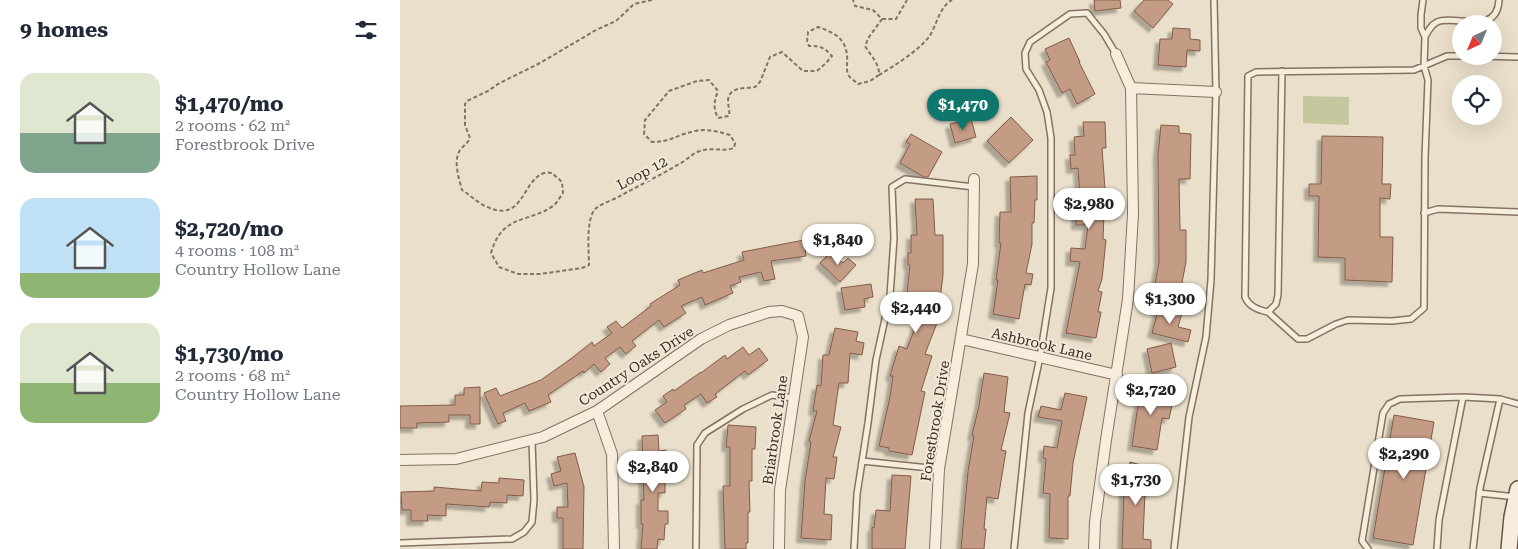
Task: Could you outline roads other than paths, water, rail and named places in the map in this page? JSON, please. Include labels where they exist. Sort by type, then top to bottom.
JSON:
[{"type":"main road","points":[[1510,549],[1512,517],[1517,493]]},
{"type":"street","points":[[1094,549],[1095,522],[1106,440],[1128,299],[1133,214],[1130,88],[1116,54]]},
{"type":"street","points":[[1130,88],[1216,92]]},
{"type":"street","name":"Forestbrook Drive","points":[[935,549],[939,469],[973,264],[974,183]]},
{"type":"street","name":"Country Oaks Drive","points":[[400,460],[456,459],[543,437],[597,411],[702,339],[729,325],[769,312],[782,311],[798,316]]},
{"type":"street","name":"Briarbrook Lane","points":[[779,549],[780,490],[803,337],[798,316]]},
{"type":"street","name":"Ashbrook Lane","points":[[961,339],[1117,375]]},
{"type":"street","points":[[597,411],[612,454],[614,549]]},
{"type":"lane","points":[[1174,549],[1188,417],[1206,337],[1211,280],[1216,92],[1214,0]]},
{"type":"lane","points":[[1423,0],[1421,28],[1425,37],[1424,66],[1428,80],[1424,214],[1424,308],[1411,319],[1392,321],[1348,320],[1336,324],[1308,339],[1298,338],[1268,312],[1249,304],[1245,297],[1248,79],[1251,74],[1256,72],[1414,70],[1424,66],[1447,56],[1452,56]]},
{"type":"lane","points":[[1425,37],[1432,25],[1439,21],[1476,22],[1487,20],[1494,14],[1499,5],[1499,0]]},
{"type":"lane","points":[[1014,549],[1028,413],[1040,357],[1051,288],[1051,138],[1047,112],[1039,90],[1026,69],[1025,53],[1030,42],[1070,14],[1087,13],[1104,34],[1116,54]]},
{"type":"lane","points":[[1502,56],[1518,56]]},
{"type":"lane","points":[[1268,312],[1276,304],[1278,295],[1282,71]]},
{"type":"lane","points":[[854,549],[857,494],[876,360],[890,296],[894,238],[892,187],[905,179],[974,183]]},
{"type":"lane","points":[[1424,214],[1444,209],[1518,212]]},
{"type":"lane","points":[[696,549],[698,445],[705,433],[743,408],[772,396],[793,398]]},
{"type":"lane","points":[[1437,549],[1439,520],[1463,397]]},
{"type":"lane","points":[[1368,549],[1362,541],[1383,413],[1389,404],[1400,399],[1463,397],[1500,399],[1518,404]]},
{"type":"lane","points":[[1473,549],[1479,493],[1500,399]]},
{"type":"lane","points":[[400,543],[512,539],[524,532],[532,522],[534,500],[532,439]]},
{"type":"lane","points":[[862,461],[939,469]]},
{"type":"lane","points":[[1479,493],[1517,493]]}]
